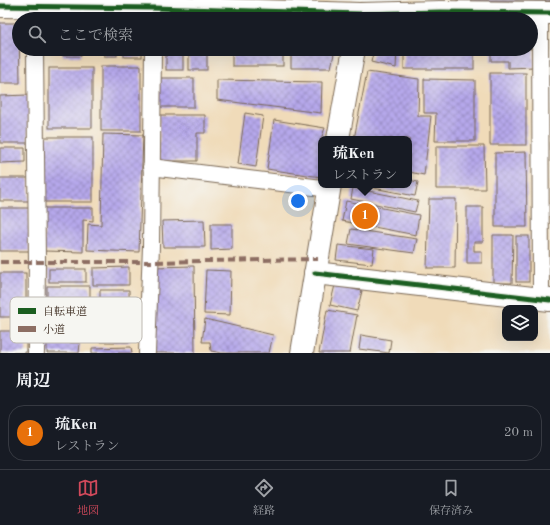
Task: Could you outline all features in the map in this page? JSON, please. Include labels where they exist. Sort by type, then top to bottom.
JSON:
[{"type":"street","points":[[157,12],[193,4],[360,11],[440,6],[530,12]]},
{"type":"street","points":[[0,6],[134,12]]},
{"type":"street","points":[[339,136],[353,56]]},
{"type":"street","points":[[302,353],[330,188]]},
{"type":"street","points":[[315,272],[545,300]]},
{"type":"lane","points":[[545,13],[545,300]]},
{"type":"lane","points":[[35,56],[37,297]]},
{"type":"lane","points":[[147,353],[151,246],[153,56]]},
{"type":"lane","points":[[152,167],[318,186]]},
{"type":"lane","points":[[36,343],[36,353]]},
{"type":"building","points":[[457,0],[550,0],[550,4],[457,4]]},
{"type":"building","points":[[0,23],[12,23],[12,56],[20,56],[20,83],[0,83]]},
{"type":"building","points":[[124,56],[142,56],[142,57]]},
{"type":"building","points":[[166,56],[183,56],[183,70],[166,70]]},
{"type":"building","points":[[189,56],[207,56],[207,70],[189,70]]},
{"type":"building","points":[[232,56],[283,56],[283,66],[232,66]]},
{"type":"building","points":[[291,56],[334,56],[331,68],[291,68]]},
{"type":"building","points":[[372,56],[397,56],[396,68],[371,62]]},
{"type":"building","points":[[404,56],[474,56],[474,69],[404,69]]},
{"type":"building","points":[[491,56],[534,56],[534,67],[508,68],[508,61],[491,61]]},
{"type":"building","points":[[101,66],[141,66],[141,131],[101,131]]},
{"type":"building","points":[[49,68],[92,68],[92,128],[49,128]]},
{"type":"building","points":[[367,72],[419,79],[418,116],[431,116],[424,175],[412,173],[412,136],[355,136]]},
{"type":"building","points":[[490,73],[526,73],[526,145],[490,145]]},
{"type":"building","points":[[160,78],[194,78],[194,107],[160,107]]},
{"type":"building","points":[[424,79],[475,80],[475,141],[435,141],[436,113],[424,113]]},
{"type":"building","points":[[217,80],[322,82],[321,113],[217,100]]},
{"type":"building","points":[[28,95],[28,143],[0,143],[0,96]]},
{"type":"building","points":[[245,113],[263,116],[256,167],[238,164]]},
{"type":"building","points":[[160,115],[205,115],[205,133],[197,133],[197,161],[159,161]]},
{"type":"building","points":[[274,120],[325,128],[322,136],[318,136],[318,177],[267,169]]},
{"type":"building","points":[[103,134],[143,135],[139,252],[87,250],[88,224],[101,225]]},
{"type":"building","points":[[43,137],[93,137],[93,202],[43,202]]},
{"type":"building","points":[[436,146],[484,146],[485,189],[436,189]]},
{"type":"building","points":[[0,148],[25,148],[25,162],[0,163]]},
{"type":"building","points":[[526,152],[527,227],[495,227],[495,153]]},
{"type":"building","points":[[0,178],[29,178],[29,201],[0,201]]},
{"type":"building","points":[[412,181],[418,182],[415,196],[373,188],[412,188]]},
{"type":"building","points":[[353,188],[418,201],[415,212],[351,199]]},
{"type":"building","points":[[429,199],[456,199],[455,268],[427,268]]},
{"type":"building","points":[[346,201],[419,215],[416,235],[342,221]]},
{"type":"building","points":[[467,207],[483,207],[483,242],[474,242],[474,251],[482,251],[482,263],[467,263]]},
{"type":"building","points":[[0,208],[29,208],[29,251],[0,251]]},
{"type":"building","points":[[44,208],[93,208],[93,221],[83,220],[83,252],[44,251]]},
{"type":"building","points":[[204,220],[205,247],[163,247],[162,221]]},
{"type":"building","points":[[211,224],[232,224],[232,249],[211,250]]},
{"type":"building","points":[[351,229],[417,239],[414,253],[348,244]]},
{"type":"building","points":[[493,235],[513,235],[512,283],[493,283]]},
{"type":"building","points":[[516,236],[529,236],[529,282],[516,282]]},
{"type":"building","points":[[338,245],[374,249],[372,264],[336,260]]},
{"type":"building","points":[[194,266],[195,353],[155,353],[154,267]]},
{"type":"building","points":[[129,267],[129,285],[93,285],[93,268]]},
{"type":"building","points":[[49,269],[86,269],[86,282],[49,282]]},
{"type":"building","points":[[206,270],[231,271],[230,315],[204,314]]},
{"type":"building","points":[[0,273],[26,273],[26,297],[10,297],[10,317],[0,317]]},
{"type":"building","points":[[335,285],[362,291],[357,311],[330,305]]},
{"type":"building","points":[[47,286],[90,286],[90,297],[47,297]]},
{"type":"building","points":[[100,290],[129,290],[129,297],[100,297]]},
{"type":"building","points":[[327,310],[357,315],[350,353],[319,353]]},
{"type":"building","points":[[205,319],[273,335],[269,353],[222,353],[211,351],[210,342],[202,342]]},
{"type":"building","points":[[0,331],[10,331],[10,343],[26,343],[26,353],[0,353]]},
{"type":"building","points":[[361,335],[391,340],[389,353],[359,349]]},
{"type":"building","points":[[47,343],[80,343],[79,353],[47,353]]},
{"type":"building","points":[[131,347],[132,353],[92,353],[92,348]]},
{"type":"marked path","points":[[0,262],[149,262],[318,259]]},
{"type":"cycle path","points":[[0,6],[291,12]]},
{"type":"cycle path","points":[[538,13],[550,13]]},
{"type":"cycle path","points":[[315,273],[550,300]]},
{"type":"place","name":"琉Ken","points":[[365,216]]}]
